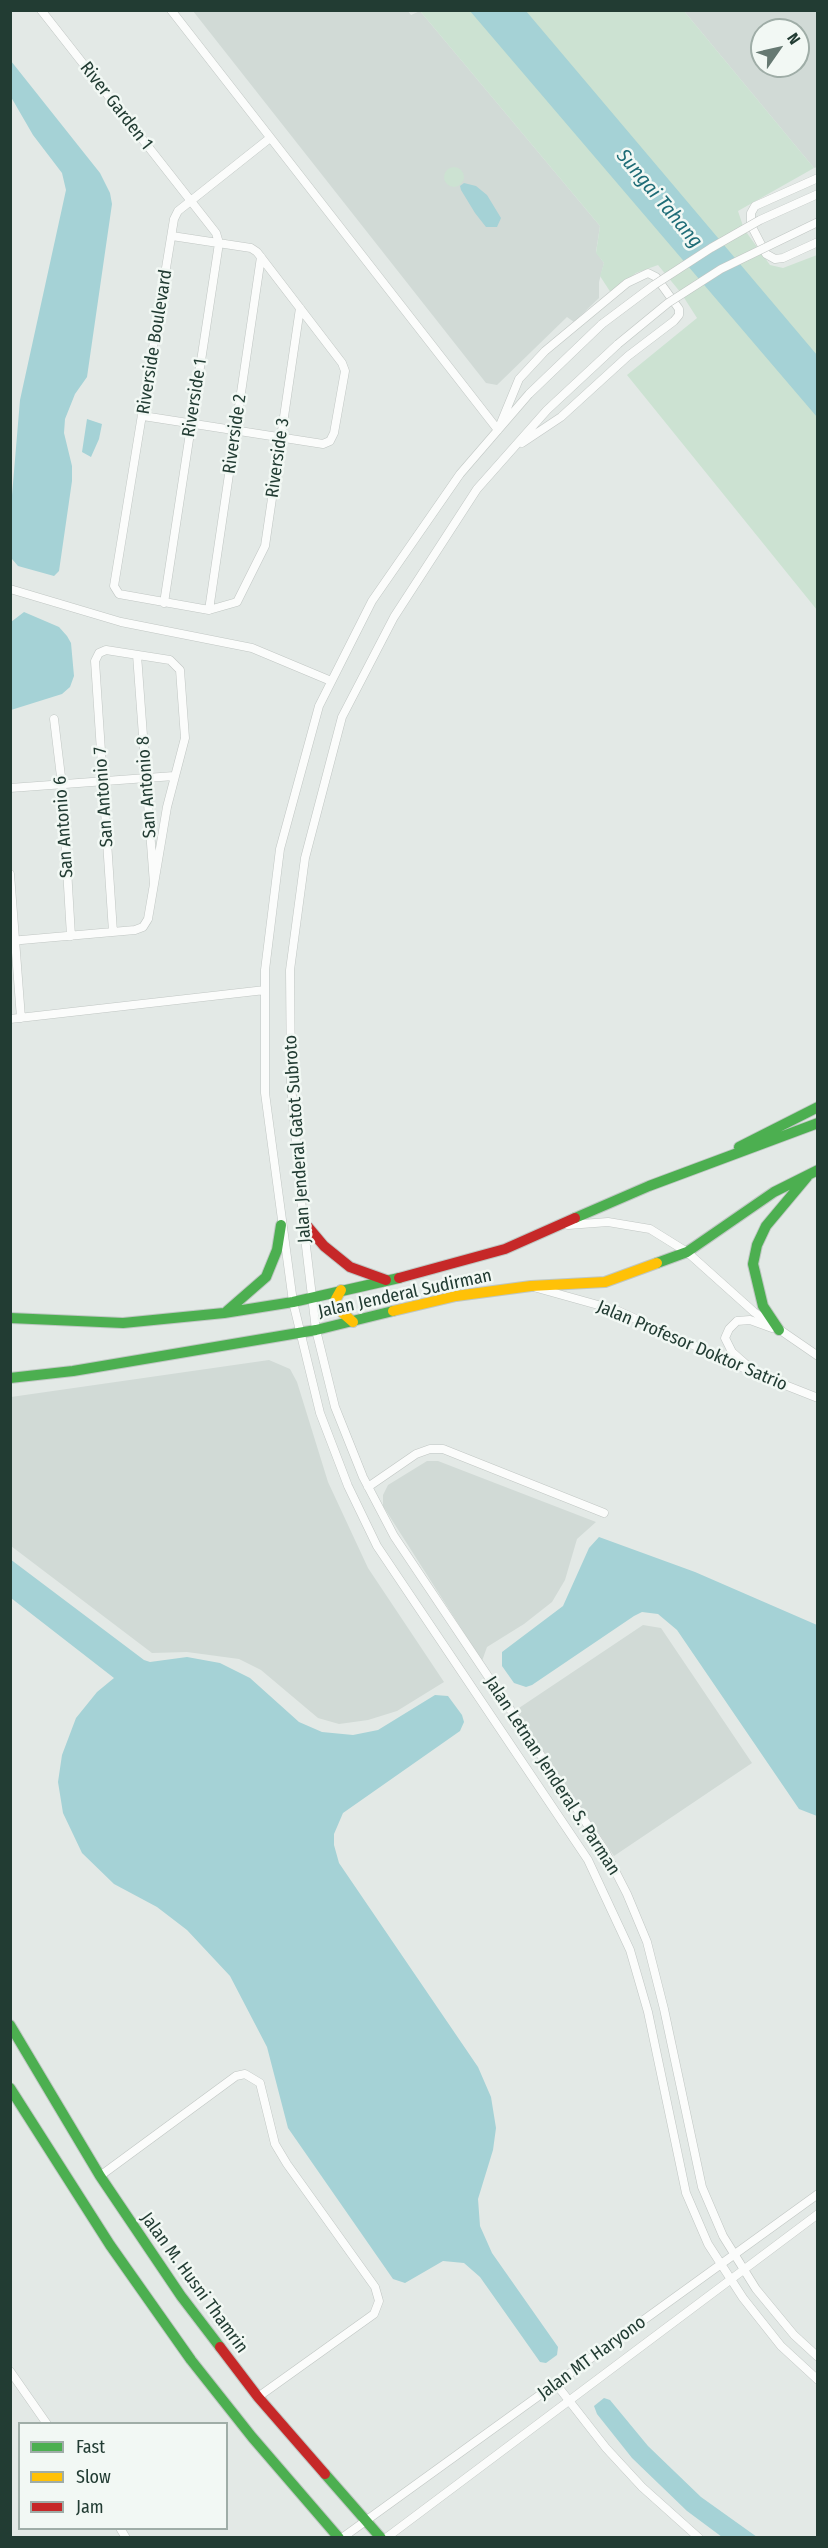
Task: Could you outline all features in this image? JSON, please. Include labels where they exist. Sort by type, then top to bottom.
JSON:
[{"type":"street","name":"River Garden 1","points":[[41,10],[190,201]]},
{"type":"street","points":[[171,10],[498,430],[519,379],[545,351],[627,283],[648,273],[656,277],[679,309],[679,315],[628,356],[561,417],[513,449]]},
{"type":"street","name":"Riverside Boulevard","points":[[164,603],[118,594],[114,589],[172,236],[178,211],[270,138]]},
{"type":"street","points":[[818,178],[754,206],[751,213],[752,225],[766,254],[775,259],[783,258],[818,242]]},
{"type":"street","name":"Jalan Jenderal Gatot Subroto","points":[[300,1332],[293,1302],[264,1093],[265,990],[280,849],[319,706],[372,601],[460,474],[529,394],[602,324],[654,285],[760,220],[818,194]]},
{"type":"street","points":[[190,201],[216,233],[219,243]]},
{"type":"street","name":"Jalan Jenderal Gatot Subroto","points":[[311,1297],[291,1085],[290,970],[305,858],[342,717],[394,617],[477,489],[547,410],[618,344],[668,303],[722,269],[818,222]]},
{"type":"street","points":[[143,416],[323,444],[330,441],[334,433],[345,371],[342,363],[300,308],[261,257],[251,248],[172,236]]},
{"type":"street","name":"Riverside 1","points":[[164,603],[219,243]]},
{"type":"street","name":"Riverside 2","points":[[209,610],[261,257]]},
{"type":"street","name":"Riverside 3","points":[[209,610],[237,602],[265,546],[300,308]]},
{"type":"street","points":[[10,589],[121,622],[252,648],[331,681]]},
{"type":"street","points":[[164,603],[209,610]]},
{"type":"street","name":"San Antonio 7","points":[[114,932],[95,661],[99,653],[106,650],[137,655]]},
{"type":"street","points":[[137,655],[170,660],[180,670],[184,738],[174,776],[154,884]]},
{"type":"street","name":"San Antonio 8","points":[[114,932],[143,927],[148,919],[154,884],[137,655]]},
{"type":"street","name":"San Antonio 6","points":[[54,719],[62,785],[71,936]]},
{"type":"street","points":[[10,788],[174,776]]},
{"type":"street","points":[[10,874],[13,941],[21,1018]]},
{"type":"street","points":[[13,941],[114,932]]},
{"type":"street","points":[[10,1019],[265,990]]},
{"type":"street","points":[[685,1173],[818,1107]]},
{"type":"street","name":"Jalan Jenderal Sudirman","points":[[10,1318],[123,1323],[224,1313],[293,1302],[389,1281],[504,1249],[685,1173],[818,1123]]},
{"type":"street","points":[[779,1330],[763,1306],[753,1264],[757,1245],[766,1227],[815,1173]]},
{"type":"street","name":"Jalan Jenderal Sudirman","points":[[10,1378],[73,1371],[316,1330],[456,1296],[531,1286],[605,1282],[687,1252],[774,1192],[815,1173]]},
{"type":"street","points":[[303,1221],[324,1246],[350,1267],[389,1281]]},
{"type":"street","points":[[557,1225],[608,1222],[650,1229],[687,1252],[754,1312],[818,1356]]},
{"type":"street","points":[[224,1313],[246,1297],[266,1276],[278,1250],[282,1225]]},
{"type":"street","name":"Jalan Profesor Doktor Satrio","points":[[531,1286],[616,1310],[757,1374],[818,1398]]},
{"type":"street","points":[[341,1290],[336,1299],[337,1308],[353,1322]]},
{"type":"street","name":"Jalan Letnan Jenderal S. Parman","points":[[311,1297],[316,1330],[335,1407],[368,1487],[394,1536],[604,1851],[627,1894],[647,1942],[702,2187],[723,2236],[756,2289],[794,2335],[818,2357]]},
{"type":"street","points":[[757,1374],[732,1352],[725,1338],[729,1329],[737,1321],[750,1320],[779,1330]]},
{"type":"street","name":"Jalan Letnan Jenderal S. Parman","points":[[300,1332],[320,1413],[348,1486],[377,1546],[588,1860],[609,1902],[630,1950],[648,2012],[686,2193],[708,2244],[781,2346],[818,2380]]},
{"type":"street","points":[[368,1487],[416,1454],[430,1449],[443,1449],[604,1514]]},
{"type":"street","name":"Jalan M. Husni Thamrin","points":[[10,2025],[100,2176],[180,2296],[258,2397],[381,2538]]},
{"type":"street","points":[[100,2176],[236,2076],[245,2074],[260,2083],[275,2144],[375,2287],[379,2301],[374,2314],[258,2397]]},
{"type":"street","points":[[10,2088],[110,2245],[191,2360],[252,2437],[341,2538]]},
{"type":"street","name":"Jalan MT Haryono","points":[[341,2538],[818,2194]]},
{"type":"street","name":"Jalan MT Haryono","points":[[386,2538],[818,2214]]},
{"type":"street","points":[[10,2372],[46,2422]]},
{"type":"street","points":[[556,2384],[606,2448],[642,2487],[699,2538]]},
{"type":"shaded area","points":[[407,10],[411,15],[420,11],[600,226],[596,252],[604,263],[599,282],[599,298],[574,322],[567,317],[497,385],[486,383],[193,11]]},
{"type":"shaded area","points":[[684,11],[817,11],[817,167],[814,168]]},
{"type":"shaded area","points":[[269,1360],[290,1369],[297,1382],[328,1482],[368,1568],[444,1682],[397,1711],[368,1720],[339,1724],[318,1718],[261,1670],[239,1659],[187,1652],[152,1653],[11,1546],[11,1397]]},
{"type":"shaded area","points":[[427,1461],[438,1461],[596,1522],[577,1539],[565,1580],[552,1602],[524,1624],[487,1647],[482,1661],[383,1506],[383,1495],[388,1485]]},
{"type":"shaded area","points":[[643,1625],[661,1628],[752,1763],[614,1856],[516,1710]]},
{"type":"green space","points":[[420,11],[684,11],[814,168],[738,211],[744,229],[770,265],[783,268],[817,255],[817,610],[627,375],[697,318],[681,293],[658,265],[636,273],[611,293],[600,276],[604,263],[596,253],[600,226]]},
{"type":"green space","points":[[454,167],[461,170],[464,177],[461,184],[454,187],[447,184],[444,177],[447,170]]},
{"type":"water","name":"Sungai Tahang","points":[[470,11],[526,11],[817,355],[817,417]]},
{"type":"water","points":[[11,61],[100,173],[110,193],[112,204],[87,377],[75,394],[65,419],[64,433],[72,466],[72,481],[59,571],[54,576],[18,566],[12,559],[10,519],[20,400],[66,190],[62,173],[33,135],[11,97]]},
{"type":"water","points":[[464,183],[476,186],[487,195],[501,218],[497,227],[486,227],[475,213],[461,190],[460,186]]},
{"type":"water","points":[[87,419],[102,424],[99,439],[91,457],[82,452]]},
{"type":"water","points":[[24,612],[59,627],[67,636],[71,643],[74,676],[70,687],[62,694],[11,710],[11,622]]},
{"type":"water","points":[[599,1537],[695,1572],[817,1625],[817,1816],[799,1809],[677,1630],[658,1614],[642,1612],[634,1616],[532,1685],[526,1687],[514,1683],[502,1666],[502,1652],[563,1606],[589,1548]]},
{"type":"water","points":[[10,1559],[144,1660],[150,1662],[187,1657],[220,1663],[250,1678],[299,1722],[322,1732],[353,1735],[378,1730],[435,1695],[448,1696],[462,1715],[464,1722],[460,1731],[343,1813],[334,1834],[334,1845],[339,1863],[478,2067],[491,2097],[496,2128],[493,2150],[478,2199],[480,2226],[492,2253],[558,2347],[557,2355],[546,2363],[540,2362],[480,2277],[464,2263],[443,2261],[405,2283],[393,2279],[288,2128],[267,2047],[230,1976],[187,1930],[157,1907],[114,1884],[82,1853],[63,1813],[58,1782],[62,1755],[76,1718],[97,1692],[114,1678],[11,1598]]},
{"type":"water","points":[[604,2398],[610,2400],[648,2446],[701,2497],[757,2537],[722,2537],[687,2511],[632,2458],[597,2414],[594,2406]]},
{"type":"traffic: fast","points":[[739,1147],[818,1107]]},
{"type":"traffic: fast","points":[[575,1218],[649,1186],[818,1123]]},
{"type":"traffic: fast","points":[[657,1263],[687,1252],[774,1192],[818,1170]]},
{"type":"traffic: fast","points":[[779,1330],[763,1306],[753,1264],[757,1245],[766,1226],[807,1177]]},
{"type":"traffic: fast","points":[[227,1311],[266,1277],[277,1250],[281,1225]]},
{"type":"traffic: fast","points":[[10,1318],[123,1323],[224,1313],[293,1302],[399,1278]]},
{"type":"traffic: fast","points":[[10,1378],[73,1371],[316,1330],[393,1311]]},
{"type":"traffic: fast","points":[[10,2025],[100,2176],[181,2296],[220,2347]]},
{"type":"traffic: fast","points":[[10,2088],[110,2245],[191,2360],[252,2437],[339,2538]]},
{"type":"traffic: fast","points":[[325,2474],[381,2538]]},
{"type":"traffic: slow","points":[[393,1311],[456,1296],[531,1286],[605,1282],[657,1263]]},
{"type":"traffic: slow","points":[[341,1290],[336,1299],[337,1308],[353,1322]]},
{"type":"traffic: jam","points":[[399,1278],[505,1249],[575,1218]]},
{"type":"traffic: jam","points":[[303,1221],[324,1246],[350,1267],[386,1280]]},
{"type":"traffic: jam","points":[[220,2347],[258,2397],[325,2474]]}]
